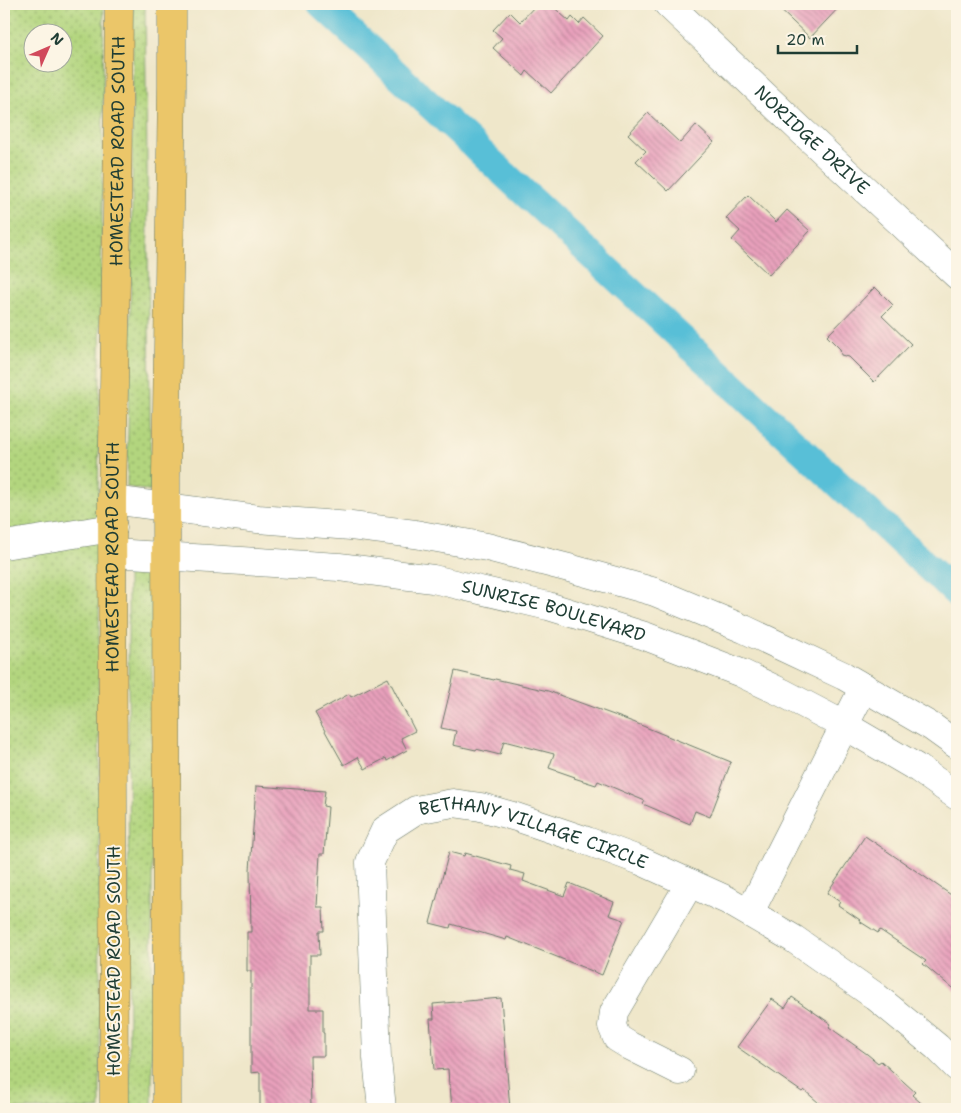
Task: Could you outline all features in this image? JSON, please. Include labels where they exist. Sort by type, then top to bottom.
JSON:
[{"type":"main road","name":"HOMESTEAD ROAD SOUTH","points":[[114,1109],[112,500],[119,4]]},
{"type":"main road","points":[[167,1109],[166,507],[172,4]]},
{"type":"street","name":"NORIDGE DRIVE","points":[[668,4],[957,275]]},
{"type":"street","points":[[112,500],[258,519],[351,526],[415,534],[487,547],[560,565],[654,592],[744,629],[844,676],[932,727],[957,745]]},
{"type":"street","name":"SUNRISE BOULEVARD","points":[[4,545],[113,541],[166,557],[339,567],[433,579],[548,606],[646,636],[741,673],[844,725],[919,769],[957,796]]},
{"type":"street","points":[[750,912],[864,687]]},
{"type":"street","name":"BETHANY VILLAGE CIRCLE","points":[[382,1109],[377,1058],[370,862],[385,830],[416,810],[453,803],[481,806],[587,840],[641,861],[750,912],[794,938],[874,996],[937,1047],[957,1067]]},
{"type":"street","points":[[680,1071],[617,1038],[612,1026],[614,1012],[690,883]]},
{"type":"green space","points":[[4,4],[104,4],[98,500],[95,513],[98,513],[99,554],[96,567],[99,567],[100,1109],[4,1109]]},
{"type":"green space","points":[[133,4],[145,4],[151,491],[127,487],[132,217]]},
{"type":"green space","points":[[128,569],[152,570],[152,1109],[129,1109]]},
{"type":"building","points":[[537,4],[550,4],[569,21],[572,17],[579,24],[584,18],[603,36],[551,93],[527,71],[524,76],[493,48],[502,38],[493,30],[510,12],[520,22]]},
{"type":"building","points":[[774,4],[842,4],[810,38]]},
{"type":"building","points":[[648,113],[680,143],[696,125],[714,142],[668,191],[636,161],[646,151],[628,134]]},
{"type":"building","points":[[748,195],[776,222],[787,210],[810,231],[769,275],[732,240],[740,231],[726,218]]},
{"type":"building","points":[[875,287],[893,305],[882,316],[911,344],[874,382],[849,357],[841,355],[840,349],[827,336]]},
{"type":"building","points":[[455,671],[548,691],[633,722],[731,762],[710,817],[695,811],[690,824],[643,804],[645,801],[598,781],[596,785],[549,768],[554,754],[504,741],[500,755],[453,745],[456,731],[441,728]]},
{"type":"building","points":[[388,678],[415,731],[401,738],[407,750],[387,761],[386,758],[365,769],[358,757],[344,765],[315,713],[349,694],[351,697]]},
{"type":"building","points":[[256,786],[325,791],[323,806],[328,807],[324,854],[320,854],[317,907],[323,907],[324,931],[319,931],[320,955],[310,955],[310,1009],[323,1009],[324,1056],[310,1056],[311,1109],[260,1109],[260,1072],[251,1073],[251,971],[247,971],[247,932],[251,932],[250,870]]},
{"type":"building","points":[[865,836],[957,899],[957,992],[923,964],[926,961],[880,930],[878,933],[859,921],[838,905],[840,902],[827,893]]},
{"type":"building","points":[[449,852],[464,856],[465,853],[511,866],[510,870],[525,874],[523,881],[564,896],[569,883],[614,902],[609,915],[624,920],[602,975],[507,937],[506,940],[451,924],[450,928],[430,923]]},
{"type":"building","points":[[792,997],[831,1024],[829,1027],[878,1063],[881,1061],[915,1092],[912,1095],[928,1109],[826,1109],[804,1090],[802,1092],[737,1047],[772,999],[785,1008]]},
{"type":"building","points":[[501,998],[510,1109],[452,1109],[448,1069],[434,1070],[430,1019],[434,1019],[433,1004]]},
{"type":"waterway","points":[[321,4],[957,594]]}]
